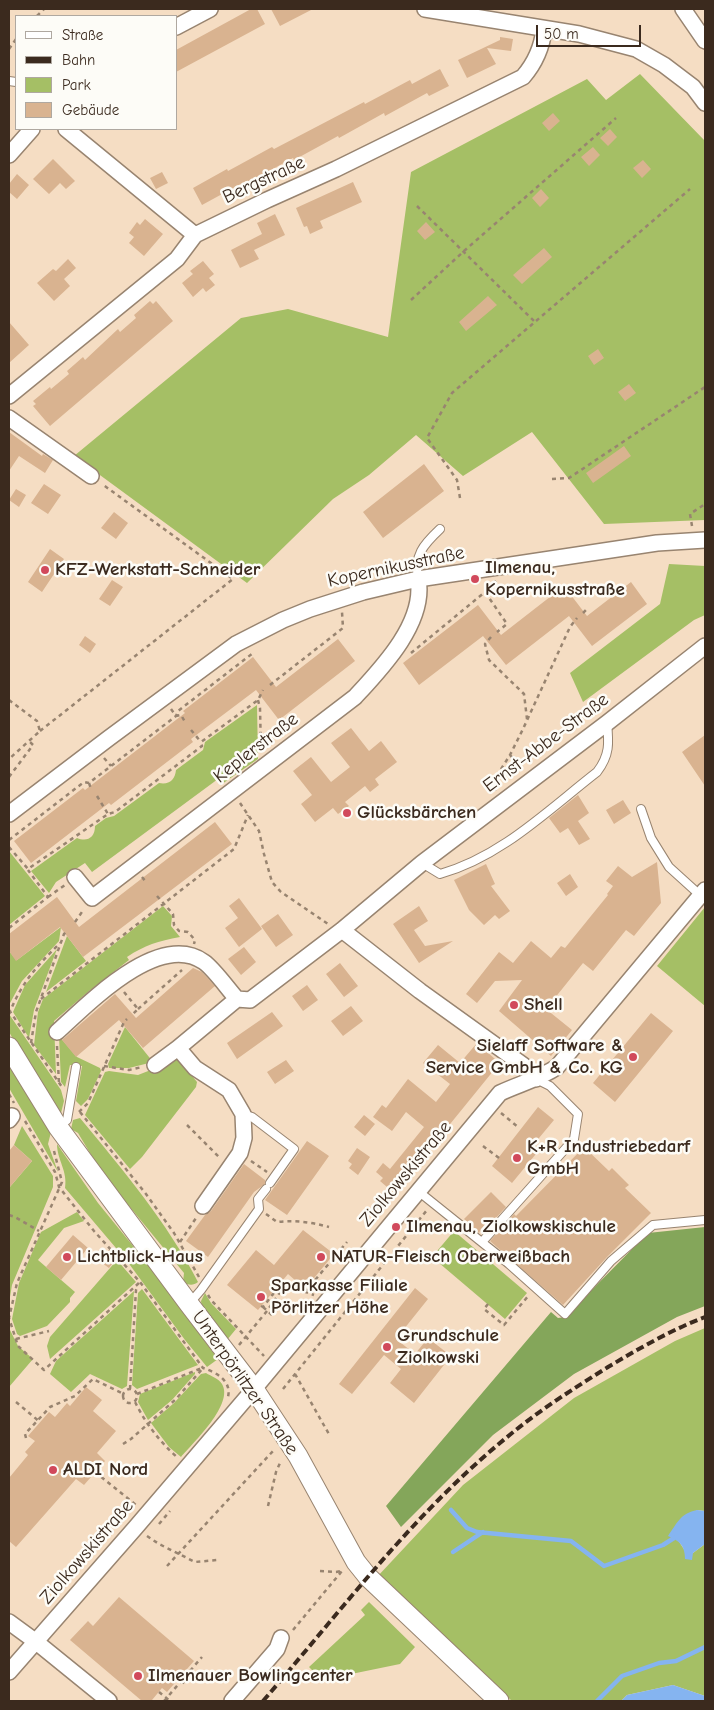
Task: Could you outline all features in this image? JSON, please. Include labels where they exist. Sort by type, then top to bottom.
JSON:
[{"type":"street","points":[[178,26],[210,9]]},
{"type":"street","points":[[425,9],[579,34],[636,49],[664,65],[693,87],[705,103]]},
{"type":"street","points":[[683,9],[705,41]]},
{"type":"street","name":"Bergstraße","points":[[9,396],[177,259],[195,235],[345,165],[523,77],[533,65],[543,38],[544,29]]},
{"type":"street","points":[[9,155],[31,130]]},
{"type":"street","points":[[67,130],[195,235]]},
{"type":"street","points":[[9,418],[91,476]]},
{"type":"street","name":"Kopernikusstraße","points":[[9,814],[236,644],[283,620],[341,598],[418,579],[657,543],[705,540]]},
{"type":"street","name":"Keplerstraße","points":[[75,877],[92,898],[355,697],[381,669],[400,642],[416,612],[420,590],[418,579]]},
{"type":"street","name":"Ernst-Abbe-Straße","points":[[237,1000],[250,1000],[342,930],[422,863],[705,646]]},
{"type":"street","name":"Ziolkowskistraße","points":[[9,1672],[254,1389],[500,1093],[519,1084],[536,1079],[557,1068],[703,893]]},
{"type":"street","points":[[342,930],[420,992],[523,1065],[536,1079]]},
{"type":"street","points":[[57,1032],[114,982],[147,962],[178,953],[188,954],[205,962],[237,1000],[155,1065]]},
{"type":"street","name":"Unterpörlitzer Straße","points":[[9,1047],[188,1304],[254,1389],[298,1456],[356,1562],[368,1577],[499,1701]]},
{"type":"street","points":[[178,1048],[195,1068],[229,1090],[243,1114],[244,1138],[240,1153],[203,1206]]},
{"type":"street","points":[[9,1622],[36,1641],[109,1701]]},
{"type":"street","points":[[232,1701],[277,1649],[287,1634]]},
{"type":"lane","points":[[418,579],[419,552],[440,529]]},
{"type":"lane","points":[[422,863],[440,874],[459,869],[501,848],[597,772],[606,760],[609,739],[607,723]]},
{"type":"lane","points":[[641,809],[651,838],[669,867],[703,893]]},
{"type":"lane","points":[[63,1124],[71,1099],[76,1067]]},
{"type":"lane","points":[[482,1242],[574,1139],[578,1114],[550,1086],[536,1079]]},
{"type":"lane","points":[[188,1304],[259,1209],[258,1199],[294,1149],[252,1117],[243,1114]]},
{"type":"lane","points":[[418,1191],[482,1242],[565,1314],[611,1261],[653,1225],[705,1220]]},
{"type":"path","points":[[411,300],[616,118]]},
{"type":"path","points":[[460,498],[457,480],[427,438],[452,393],[690,189]]},
{"type":"path","points":[[417,206],[535,322]]},
{"type":"path","points":[[552,479],[568,478],[705,387]]},
{"type":"path","points":[[9,759],[30,742],[40,730],[233,579],[91,476]]},
{"type":"path","points":[[690,514],[705,504]]},
{"type":"path","points":[[410,654],[485,592],[499,578],[500,568]]},
{"type":"path","points":[[485,592],[507,624],[497,632]]},
{"type":"path","points":[[583,613],[588,608]]},
{"type":"path","points":[[270,685],[343,628],[342,611],[333,613]]},
{"type":"path","points":[[502,802],[495,790],[494,780],[510,754],[570,627],[577,618]]},
{"type":"path","points":[[491,637],[485,644],[489,660],[524,694],[527,720]]},
{"type":"path","points":[[9,840],[84,782],[90,783],[257,650]]},
{"type":"path","points":[[201,742],[258,700],[263,690]]},
{"type":"path","points":[[162,698],[176,716]]},
{"type":"path","points":[[9,700],[37,721],[40,730]]},
{"type":"path","points":[[258,700],[260,708],[261,752]]},
{"type":"path","points":[[176,716],[181,715],[185,722]]},
{"type":"path","points":[[28,869],[108,814],[115,812],[202,746],[191,730]]},
{"type":"path","points":[[9,777],[33,745],[30,742]]},
{"type":"path","points":[[510,754],[530,779]]},
{"type":"path","points":[[90,783],[91,789]]},
{"type":"path","points":[[232,792],[259,831],[272,882],[281,892],[322,921],[342,930]]},
{"type":"path","points":[[97,796],[108,814]]},
{"type":"path","points":[[41,998],[234,849],[248,815]]},
{"type":"path","points":[[9,846],[48,897]]},
{"type":"path","points":[[9,928],[75,877]]},
{"type":"path","points":[[157,896],[174,914],[174,925],[179,932],[188,932],[194,940]]},
{"type":"path","points":[[31,1044],[36,1012],[64,934],[68,930]]},
{"type":"path","points":[[61,942],[23,984],[9,1012],[80,1112],[146,1194],[180,1242],[211,1300],[273,1366]]},
{"type":"path","points":[[132,1014],[196,958]]},
{"type":"path","points":[[114,982],[138,1009]]},
{"type":"path","points":[[128,1019],[124,1022],[88,1103],[80,1112],[63,1124],[52,1139],[52,1146],[62,1182],[17,1283],[9,1318],[18,1346],[44,1370],[140,1282]]},
{"type":"path","points":[[57,1032],[58,1082]]},
{"type":"path","points":[[104,1066],[129,1070],[155,1065]]},
{"type":"path","points":[[9,1094],[16,1116],[55,1172],[59,1187],[94,1231],[140,1282],[204,1368],[218,1373],[228,1385],[230,1392],[228,1399]]},
{"type":"path","points":[[187,1125],[230,1168]]},
{"type":"path","points":[[483,1146],[499,1158]]},
{"type":"path","points":[[240,1153],[270,1183]]},
{"type":"path","points":[[283,1389],[433,1203]]},
{"type":"path","points":[[180,1242],[203,1206]]},
{"type":"path","points":[[9,1215],[15,1216],[40,1230]]},
{"type":"path","points":[[277,1222],[293,1220],[312,1222],[329,1227]]},
{"type":"path","points":[[305,1292],[347,1242]]},
{"type":"path","points":[[124,1394],[130,1389],[136,1290],[140,1282]]},
{"type":"path","points":[[229,1355],[267,1311],[285,1285],[319,1296],[341,1316]]},
{"type":"path","points":[[488,1304],[484,1309],[504,1325],[535,1288]]},
{"type":"path","points":[[272,1314],[262,1306],[273,1294],[277,1295]]},
{"type":"path","points":[[16,1339],[49,1331]]},
{"type":"path","points":[[137,1394],[204,1368]]},
{"type":"path","points":[[123,1444],[132,1440],[176,1399],[204,1368]]},
{"type":"path","points":[[295,1374],[330,1436]]},
{"type":"path","points":[[26,1438],[25,1434],[50,1407],[75,1396],[93,1379],[124,1394]]},
{"type":"path","points":[[130,1389],[134,1390],[137,1394]]},
{"type":"path","points":[[124,1394],[126,1402],[135,1402]]},
{"type":"path","points":[[137,1394],[135,1402],[147,1424],[164,1446],[180,1459]]},
{"type":"path","points":[[16,1402],[38,1421]]},
{"type":"path","points":[[167,1566],[273,1451]]},
{"type":"path","points":[[268,1506],[280,1463]]},
{"type":"path","points":[[95,1472],[125,1496]]},
{"type":"path","points":[[150,1538],[195,1562],[218,1560]]},
{"type":"path","points":[[287,1634],[343,1570],[336,1572],[320,1571]]},
{"type":"path","points":[[165,1700],[202,1658]]},
{"type":"path","points":[[181,1681],[187,1685]]},
{"type":"path","points":[[159,1692],[165,1700],[170,1701]]},
{"type":"green space","points":[[640,74],[705,141],[705,520],[604,524],[532,432],[463,476],[416,435],[369,475],[333,499],[247,583],[74,456],[241,318],[288,309],[388,337],[411,172],[587,79],[606,100]]},
{"type":"green space","points":[[669,564],[705,566],[705,615],[694,620],[583,702],[570,673],[660,604]]},
{"type":"green space","points":[[257,705],[258,759],[222,784],[218,779],[92,872],[85,863],[56,882],[49,893],[31,871],[77,838],[84,840],[90,838],[94,834],[95,826],[106,818],[114,816],[159,783],[171,781],[176,770],[203,750],[205,742]]},
{"type":"green space","points":[[9,851],[45,896],[9,925]]},
{"type":"green space","points":[[163,906],[172,916],[171,926],[180,937],[152,944],[127,957],[129,960],[54,1021],[56,1074],[34,1045],[38,1012],[43,999]]},
{"type":"green space","points":[[705,907],[705,1006],[657,966]]},
{"type":"green space","points":[[61,927],[59,941],[22,981],[9,1005],[9,951],[17,960]]},
{"type":"green space","points":[[67,936],[86,961],[46,992]]},
{"type":"green space","points":[[57,949],[34,1010],[29,1038],[13,1012],[25,985]]},
{"type":"green space","points":[[9,1014],[61,1090],[64,1101],[60,1117],[9,1032]]},
{"type":"green space","points":[[125,1027],[153,1062],[129,1068],[109,1068],[108,1064]]},
{"type":"green space","points":[[59,1036],[77,1057],[100,1068],[101,1071],[88,1099],[81,1106],[76,1101],[82,1066],[70,1065],[65,1087],[61,1082]]},
{"type":"green space","points":[[171,1058],[178,1059],[197,1082],[196,1087],[142,1157],[130,1169],[85,1115],[105,1072],[138,1075],[161,1066]]},
{"type":"green space","points":[[9,1061],[51,1132],[48,1144],[58,1172],[9,1088]]},
{"type":"green space","points":[[80,1118],[158,1217],[173,1238],[198,1282],[191,1285],[183,1282],[184,1273],[102,1173],[78,1133],[71,1129],[73,1120]]},
{"type":"green space","points":[[22,1126],[53,1176],[53,1187],[12,1285],[9,1303],[9,1188],[32,1161],[14,1145]]},
{"type":"green space","points":[[57,1144],[98,1203],[151,1268],[218,1359],[207,1367],[127,1261],[65,1188],[65,1176]]},
{"type":"green space","points":[[77,1212],[84,1221],[64,1228],[38,1260],[75,1292],[70,1298],[70,1302],[47,1326],[20,1336],[17,1334],[12,1319],[19,1283],[41,1232]]},
{"type":"green space","points":[[705,1227],[705,1306],[677,1317],[574,1374],[493,1435],[401,1527],[386,1506],[551,1312],[558,1318],[565,1317],[648,1233]]},
{"type":"green space","points":[[454,1231],[527,1293],[505,1319],[432,1257]]},
{"type":"green space","points":[[117,1260],[136,1282],[50,1359],[47,1346],[50,1337]]},
{"type":"green space","points":[[142,1289],[198,1365],[137,1389],[132,1385],[138,1293]]},
{"type":"green space","points":[[134,1291],[127,1386],[122,1389],[90,1374],[71,1392],[50,1374],[56,1361]]},
{"type":"green space","points":[[205,1293],[211,1303],[236,1329],[227,1340],[202,1308],[201,1301]]},
{"type":"green space","points":[[9,1328],[18,1346],[33,1359],[9,1387]]},
{"type":"green space","points":[[705,1328],[705,1511],[697,1510],[678,1540],[685,1551],[685,1559],[705,1544],[705,1696],[673,1685],[627,1695],[621,1701],[512,1701],[377,1577],[463,1485],[574,1398],[675,1341]]},
{"type":"green space","points":[[195,1372],[172,1400],[148,1420],[138,1402],[140,1394]]},
{"type":"green space","points":[[206,1373],[222,1384],[224,1392],[222,1402],[218,1412],[203,1433],[181,1457],[169,1447],[151,1423],[174,1403],[201,1374]]},
{"type":"green space","points":[[369,1602],[415,1647],[400,1664],[322,1680],[309,1667],[365,1615],[361,1610]]},
{"type":"water","points":[[697,1510],[705,1511],[705,1544],[693,1553],[692,1560],[685,1559],[681,1544],[668,1536],[683,1516]]},
{"type":"water","points":[[673,1685],[705,1696],[705,1701],[621,1701],[627,1695]]},
{"type":"building","points":[[251,9],[257,9],[265,24],[178,71],[178,49]]},
{"type":"building","points":[[271,9],[313,9],[280,26]]},
{"type":"building","points":[[500,37],[513,39],[511,51],[487,48],[496,64],[467,78],[458,60],[500,40]]},
{"type":"building","points":[[440,69],[449,86],[429,96],[427,93],[385,116],[384,113],[339,138],[338,136],[294,160],[293,158],[202,205],[193,188],[227,169],[228,171],[272,147],[274,149],[364,102],[365,104],[410,80],[412,84]]},
{"type":"building","points":[[553,113],[560,121],[549,131],[542,123]]},
{"type":"building","points":[[610,129],[617,137],[608,146],[600,138]]},
{"type":"building","points":[[593,147],[600,155],[589,166],[581,157]]},
{"type":"building","points":[[53,159],[75,181],[66,189],[60,183],[49,194],[33,179]]},
{"type":"building","points":[[643,160],[651,169],[642,178],[633,168]]},
{"type":"building","points":[[162,172],[168,183],[156,189],[150,178]]},
{"type":"building","points":[[17,174],[29,185],[17,199],[9,192],[9,184]]},
{"type":"building","points":[[353,182],[362,202],[320,221],[323,228],[310,234],[307,226],[304,227],[296,208]]},
{"type":"building","points":[[541,189],[549,198],[540,207],[532,198]]},
{"type":"building","points":[[275,214],[285,235],[254,250],[259,259],[240,268],[231,250],[262,234],[257,223]]},
{"type":"building","points":[[145,219],[163,234],[144,256],[129,243],[134,237],[129,233],[137,222],[140,225]]},
{"type":"building","points":[[426,222],[435,232],[425,240],[417,231]]},
{"type":"building","points":[[544,248],[552,257],[522,284],[513,275]]},
{"type":"building","points":[[68,259],[76,268],[64,279],[70,286],[54,301],[37,283],[53,269],[56,271]]},
{"type":"building","points":[[203,261],[214,274],[209,278],[215,285],[206,292],[203,288],[193,297],[182,283],[193,274],[190,271]]},
{"type":"building","points":[[488,296],[497,305],[466,331],[459,322]]},
{"type":"building","points":[[150,301],[153,304],[156,301],[173,321],[50,426],[33,406],[36,404],[33,401],[69,374],[67,371],[83,357],[85,360],[118,329],[120,332],[136,318],[134,315]]},
{"type":"building","points":[[9,322],[29,345],[9,363]]},
{"type":"building","points":[[598,349],[604,358],[594,365],[588,356]]},
{"type":"building","points":[[629,384],[636,393],[625,401],[618,392]]},
{"type":"building","points":[[9,432],[42,456],[43,454],[53,460],[45,473],[19,456],[9,471]]},
{"type":"building","points":[[624,446],[631,456],[593,483],[586,473]]},
{"type":"building","points":[[424,464],[444,491],[383,538],[363,512]]},
{"type":"building","points":[[44,484],[61,495],[48,514],[31,503]]},
{"type":"building","points":[[16,489],[26,495],[19,507],[9,500]]},
{"type":"building","points":[[114,512],[128,523],[116,539],[101,528]]},
{"type":"building","points":[[50,549],[64,559],[42,592],[28,582]]},
{"type":"building","points":[[112,580],[123,587],[110,606],[99,599]]},
{"type":"building","points":[[631,582],[647,604],[592,646],[569,616],[506,665],[483,636],[419,685],[403,663],[478,605],[501,635],[564,586],[587,616]]},
{"type":"building","points":[[85,636],[96,644],[90,653],[79,645]]},
{"type":"building","points":[[338,639],[355,661],[279,720],[256,690],[191,739],[193,742],[31,863],[14,841],[83,788],[85,790],[185,713],[183,711],[253,657],[276,687]]},
{"type":"building","points":[[351,728],[369,751],[381,741],[397,762],[375,779],[379,785],[370,792],[365,786],[345,802],[349,806],[338,814],[333,808],[315,822],[301,804],[312,795],[293,771],[311,757],[331,782],[350,767],[331,743]]},
{"type":"building","points":[[705,735],[705,786],[682,752]]},
{"type":"building","points":[[578,795],[589,813],[578,821],[590,839],[579,845],[568,828],[560,833],[549,818]]},
{"type":"building","points":[[623,800],[631,813],[614,824],[606,810]]},
{"type":"building","points":[[215,822],[232,844],[83,957],[60,927],[16,961],[9,951],[9,934],[57,897],[79,927]]},
{"type":"building","points":[[657,862],[661,903],[634,936],[626,930],[593,971],[583,963],[546,1009],[572,1030],[551,1056],[499,1011],[522,980],[495,981],[477,1003],[466,994],[499,952],[513,963],[531,941],[551,958],[561,946],[565,948],[608,895],[613,886],[606,881],[618,866],[632,877]]},
{"type":"building","points":[[486,864],[495,884],[491,886],[510,911],[499,919],[495,915],[484,925],[469,910],[454,880]]},
{"type":"building","points":[[570,874],[578,887],[566,896],[557,883]]},
{"type":"building","points":[[239,898],[262,929],[239,947],[225,928],[238,918],[229,906]]},
{"type":"building","points":[[419,906],[428,921],[414,930],[425,946],[453,941],[419,963],[393,924]]},
{"type":"building","points":[[278,914],[293,935],[276,947],[261,926]]},
{"type":"building","points":[[244,947],[256,962],[241,975],[228,959]]},
{"type":"building","points":[[340,963],[358,986],[344,997],[326,974]]},
{"type":"building","points":[[193,968],[202,972],[215,986],[143,1048],[119,1020],[76,1057],[62,1040],[115,994],[136,1018]]},
{"type":"building","points":[[307,985],[318,1000],[303,1011],[292,996]]},
{"type":"building","points":[[351,1006],[363,1021],[343,1036],[331,1021]]},
{"type":"building","points":[[272,1012],[283,1026],[237,1059],[227,1043]]},
{"type":"building","name":"Sielaff Software & Service GmbH & Co. KG","points":[[651,1013],[673,1031],[615,1102],[593,1083]]},
{"type":"building","points":[[477,1043],[495,1059],[490,1066],[494,1070],[394,1193],[380,1181],[383,1178],[376,1172],[383,1163],[390,1169],[424,1127],[406,1112],[392,1131],[373,1117],[382,1105],[386,1108],[408,1079],[436,1102],[450,1084],[423,1063],[438,1045],[460,1063]]},
{"type":"building","points":[[286,1060],[294,1071],[275,1084],[267,1072]]},
{"type":"building","points":[[538,1107],[554,1120],[534,1144],[540,1149],[512,1183],[492,1166]]},
{"type":"building","points":[[364,1115],[375,1124],[365,1136],[354,1127]]},
{"type":"building","points":[[307,1141],[329,1156],[287,1215],[265,1200]]},
{"type":"building","points":[[14,1145],[32,1161],[9,1188],[9,1151]]},
{"type":"building","points":[[584,1147],[609,1171],[612,1168],[629,1185],[625,1188],[651,1213],[563,1305],[490,1241],[514,1214],[516,1216]]},
{"type":"building","points":[[357,1148],[370,1157],[358,1175],[349,1168],[352,1164],[348,1161]]},
{"type":"building","points":[[244,1164],[265,1180],[265,1184],[254,1192],[208,1257],[186,1241],[205,1215],[211,1211]]},
{"type":"building","points":[[491,1192],[506,1207],[482,1233],[480,1231],[479,1233],[464,1219]]},
{"type":"building","points":[[303,1230],[334,1254],[305,1289],[288,1274],[258,1310],[227,1285],[256,1250],[274,1265]]},
{"type":"building","name":"Lichtblick-Haus","points":[[73,1235],[88,1248],[61,1280],[46,1267]]},
{"type":"building","points":[[109,1250],[116,1259],[109,1268],[102,1263],[102,1256]]},
{"type":"building","name":"Grundschule Ziolkowski","points":[[415,1288],[428,1299],[396,1339],[415,1354],[428,1338],[451,1356],[414,1403],[390,1383],[401,1369],[384,1355],[352,1394],[339,1384]]},
{"type":"building","points":[[86,1387],[102,1400],[93,1411],[116,1431],[97,1453],[105,1461],[84,1485],[76,1479],[16,1547],[9,1541],[9,1478],[28,1455],[25,1452],[35,1441],[28,1436],[49,1412],[55,1417],[67,1403],[70,1406]]},
{"type":"building","points":[[119,1597],[194,1661],[167,1692],[162,1688],[152,1700],[142,1701],[70,1640],[88,1621],[93,1626]]},
{"type":"waterway","points":[[451,1510],[467,1528],[477,1532],[571,1541],[604,1566],[663,1545],[674,1538]]},
{"type":"waterway","points":[[453,1552],[483,1532]]},
{"type":"waterway","points":[[597,1701],[622,1676],[659,1663],[676,1661],[705,1647]]},
{"type":"railway","points":[[263,1701],[379,1564],[472,1467],[531,1419],[608,1367],[656,1340],[705,1317]]},
{"type":"place","name":"KFZ-Werkstatt-Schneider","points":[[45,570]]},
{"type":"place","name":"Ilmenau, Kopernikusstraße","points":[[475,579]]},
{"type":"place","name":"Glücksbärchen","points":[[347,813]]},
{"type":"place","name":"Shell","points":[[514,1005]]},
{"type":"place","name":"Sielaff Software & Service GmbH & Co. KG","points":[[633,1057]]},
{"type":"place","name":"K+R Industriebedarf GmbH","points":[[517,1158]]},
{"type":"place","name":"Ilmenau, Ziolkowskischule","points":[[396,1227]]},
{"type":"place","name":"Lichtblick-Haus","points":[[67,1257]]},
{"type":"place","name":"NATUR-Fleisch Oberweißbach","points":[[321,1257]]},
{"type":"place","name":"Sparkasse Filiale Pörlitzer Höhe","points":[[261,1297]]},
{"type":"place","name":"Grundschule Ziolkowski","points":[[387,1347]]},
{"type":"place","name":"ALDI Nord","points":[[53,1470]]},
{"type":"place","name":"Ilmenauer Bowlingcenter","points":[[138,1676]]}]
